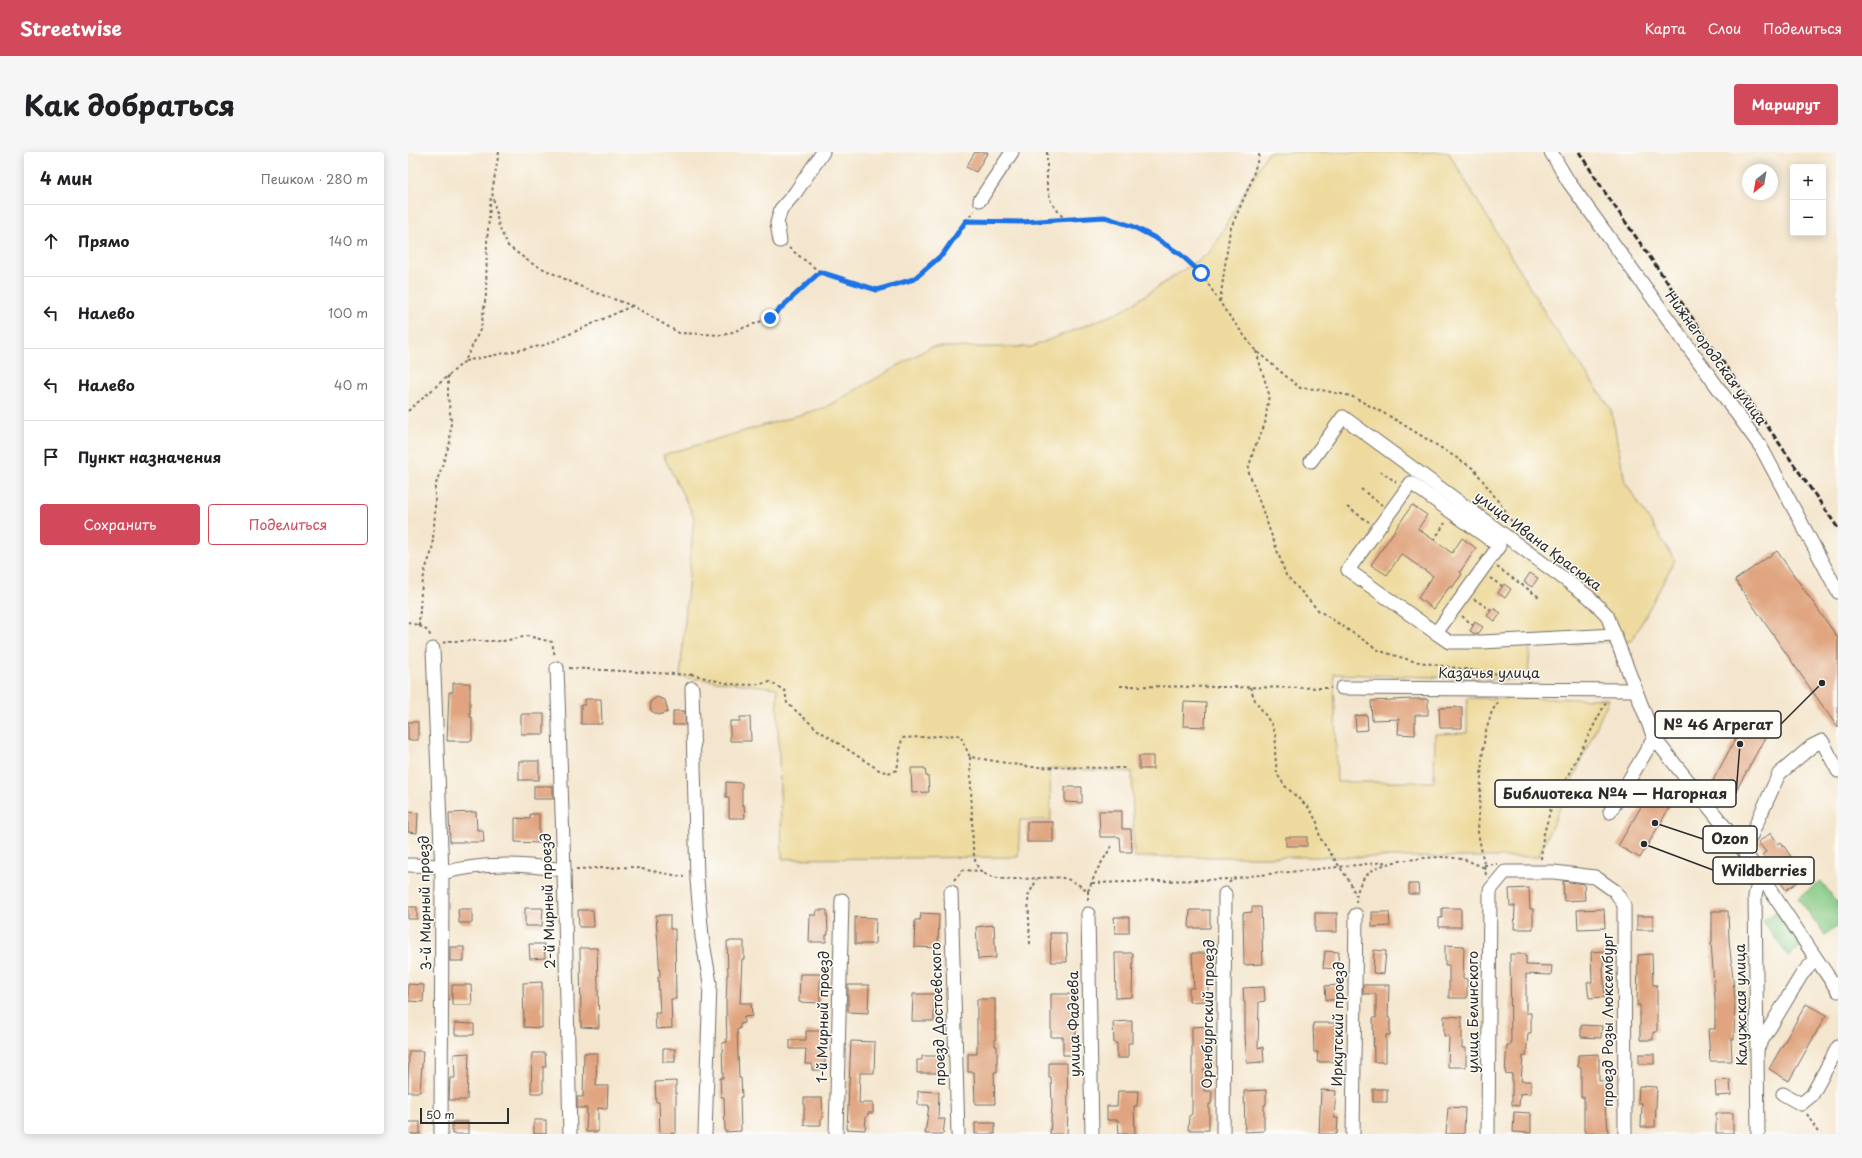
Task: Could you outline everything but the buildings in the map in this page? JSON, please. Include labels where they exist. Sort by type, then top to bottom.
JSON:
[{"type":"street","points":[[780,241],[777,223],[781,209],[795,193],[823,152]]},
{"type":"street","points":[[980,200],[1012,152]]},
{"type":"street","name":"Нижнегородская улица","points":[[1551,152],[1568,181],[1761,447],[1838,592]]},
{"type":"street","name":"улица Ивана Красюка","points":[[1311,461],[1343,417],[1589,597],[1607,615],[1654,738],[1744,852],[1838,991]]},
{"type":"street","points":[[1436,633],[1499,546],[1411,483],[1348,570],[1436,633],[1449,642],[1615,635]]},
{"type":"street","name":"3-й Мирный проезд","points":[[433,649],[442,870],[441,1134]]},
{"type":"street","name":"2-й Мирный проезд","points":[[557,668],[564,870],[570,1134]]},
{"type":"street","points":[[692,688],[697,880],[702,937],[710,983],[705,1134]]},
{"type":"street","name":"Казачья улица","points":[[1342,688],[1636,690]]},
{"type":"street","points":[[1610,812],[1654,738]]},
{"type":"street","points":[[1744,852],[1779,774],[1812,746],[1822,741],[1838,771]]},
{"type":"street","points":[[408,865],[442,870],[495,864],[533,865],[564,870]]},
{"type":"street","name":"проезд Розы Люксембург","points":[[1490,890],[1505,872],[1554,872],[1595,877],[1615,892],[1624,905],[1625,1134]]},
{"type":"street","name":"Калужская улица","points":[[1758,1134],[1755,896],[1760,876]]},
{"type":"street","name":"улица Белинского","points":[[1488,1134],[1490,890]]},
{"type":"street","name":"проезд Достоевского","points":[[951,892],[958,1134]]},
{"type":"street","name":"Оренбургский проезд","points":[[1223,1134],[1225,894]]},
{"type":"street","name":"1-й Мирный проезд","points":[[836,1134],[842,900]]},
{"type":"street","name":"улица Фадеева","points":[[1088,914],[1092,1134]]},
{"type":"street","name":"Иркутский проезд","points":[[1353,1134],[1356,915]]},
{"type":"street","points":[[1758,1047],[1802,974],[1816,959]]},
{"type":"street","points":[[1783,1094],[1801,1104],[1812,1096],[1838,1048]]},
{"type":"path","points":[[408,411],[465,361],[481,328],[486,295],[487,241],[492,192],[499,152]]},
{"type":"path","points":[[1047,152],[1047,185],[1051,202],[1064,219]]},
{"type":"path","points":[[1220,302],[1230,230],[1251,182],[1260,152]]},
{"type":"path","points":[[492,192],[499,227],[508,246],[531,263],[588,290],[632,306],[679,333],[724,335],[770,318],[820,272]]},
{"type":"path","points":[[780,241],[820,272],[877,290],[914,279],[943,254],[966,221],[1022,222],[1105,217],[1132,226],[1157,239],[1180,254],[1201,273],[1220,302],[1256,350],[1300,388],[1316,389],[1351,396],[1391,417],[1474,469],[1507,513],[1518,533]]},
{"type":"path","points":[[465,361],[545,345],[632,306]]},
{"type":"path","points":[[419,626],[421,592],[425,570],[432,551],[435,513],[435,487],[450,442],[451,420],[448,397],[448,375]]},
{"type":"path","points":[[1380,471],[1407,489]]},
{"type":"path","points":[[1361,489],[1391,511]]},
{"type":"path","points":[[1347,507],[1378,528]]},
{"type":"path","points":[[1434,540],[1453,513]]},
{"type":"path","points":[[1488,561],[1539,596]]},
{"type":"path","points":[[1465,593],[1491,610]]},
{"type":"path","points":[[408,622],[419,626],[430,633],[433,649],[448,641],[503,641],[528,636],[552,642],[557,668],[691,674],[735,686],[755,685],[770,682],[785,691],[788,703],[818,730],[879,770],[888,773],[897,770],[902,738],[960,735],[970,757],[973,848],[976,862],[980,871]]},
{"type":"path","points":[[691,674],[692,688]]},
{"type":"path","points":[[1120,686],[1342,688]]},
{"type":"path","points":[[1250,687],[1255,700],[1272,725],[1276,737],[1277,774],[1285,786],[1309,808],[1317,822],[1320,838],[1356,896]]},
{"type":"path","points":[[1490,890],[1484,867],[1478,832],[1483,746],[1492,711],[1506,689]]},
{"type":"path","points":[[1541,861],[1544,837],[1551,808],[1613,689]]},
{"type":"path","points":[[970,757],[1031,767],[1127,768]]},
{"type":"path","points":[[1088,914],[1088,891],[1112,844]]},
{"type":"path","points":[[1092,883],[1232,879],[1293,871],[1340,868],[1432,856],[1462,859],[1484,867],[1500,863]]},
{"type":"path","points":[[1356,915],[1356,896],[1366,876],[1376,867],[1387,862]]},
{"type":"path","points":[[564,870],[631,867],[697,880]]},
{"type":"path","points":[[951,892],[954,879],[963,870],[980,871],[992,877],[1004,878],[1063,878],[1074,881],[1088,891]]},
{"type":"path","points":[[1030,944],[1028,896],[1037,879]]},
{"type":"path","points":[[1225,894],[1228,883],[1232,879]]},
{"type":"path","points":[[1801,1104],[1819,1134]]},
{"type":"green space","points":[[1821,881],[1838,904],[1838,926],[1825,935],[1798,898]]},
{"type":"green space","points":[[1778,910],[1803,945],[1788,956],[1763,921]]},
{"type":"sand","points":[[1268,152],[1448,152],[1553,326],[1611,409],[1625,482],[1675,560],[1632,641],[1530,646],[1528,680],[1334,674],[1337,782],[1434,782],[1435,734],[1467,733],[1467,698],[1609,699],[1538,857],[1134,857],[1132,772],[1050,768],[1051,820],[1020,820],[1018,857],[782,859],[777,688],[680,677],[694,517],[663,455],[826,407],[931,347],[1031,347],[1122,311],[1210,252]]},
{"type":"railway","points":[[1579,152],[1604,191],[1838,528]]},
{"type":"place","name":"№ 46 Агрегат","points":[[1822,683]]},
{"type":"place","name":"Библиотека №4 — Нагорная","points":[[1740,744]]},
{"type":"place","name":"Ozon","points":[[1655,823]]},
{"type":"place","name":"Wildberries","points":[[1644,844]]},
{"type":"route","points":[[770,318],[820,272],[877,290],[914,279],[943,254],[966,221],[1022,222],[1105,217],[1132,226],[1157,239],[1180,254],[1201,273]]}]
